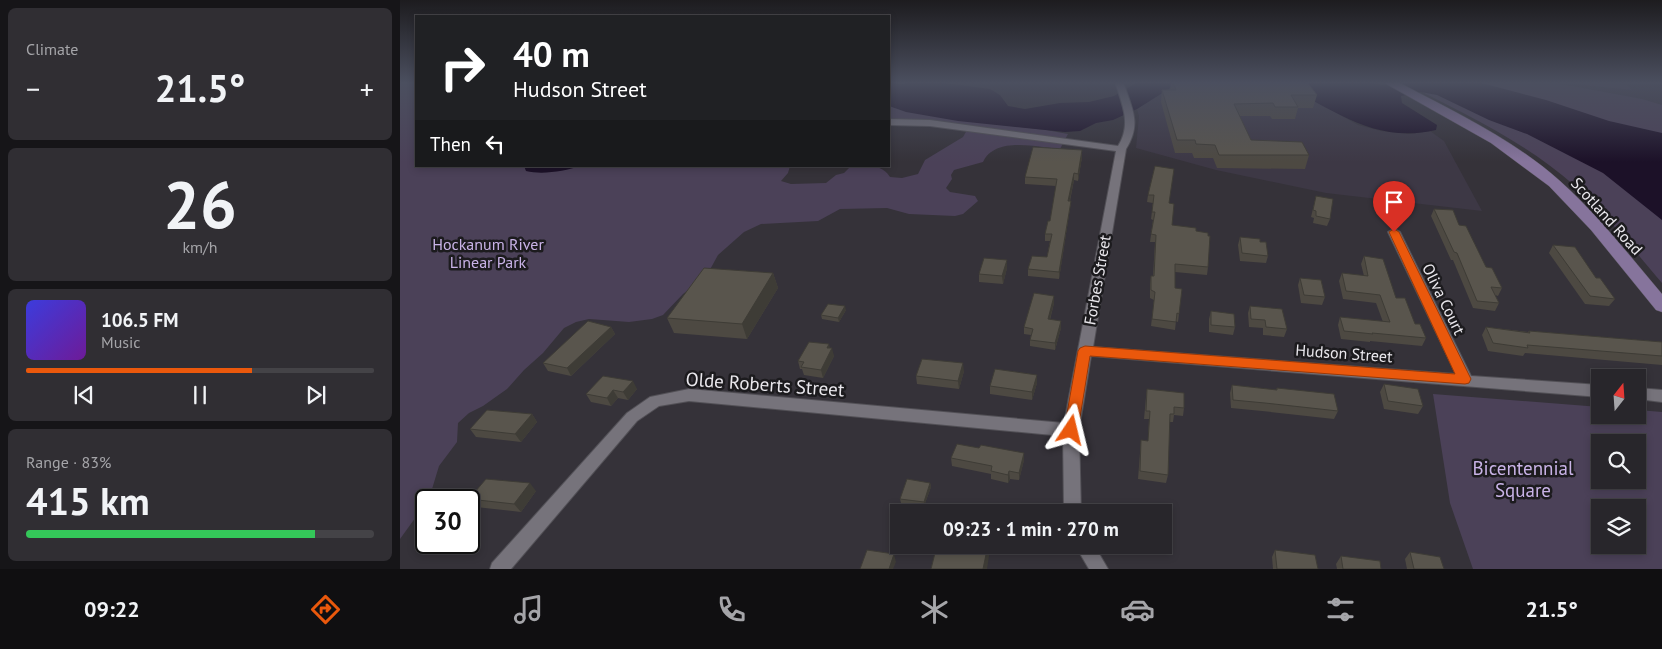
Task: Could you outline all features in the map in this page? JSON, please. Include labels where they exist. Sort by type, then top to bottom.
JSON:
[{"type":"main road","name":"Scotland Road","points":[[1438,109],[1491,138],[1553,182],[1581,208],[1662,306]]},
{"type":"street","name":"Forbes Street","points":[[1072,504],[1071,430],[1121,149],[1131,129],[1128,109]]},
{"type":"street","points":[[890,122],[930,124],[1121,149]]},
{"type":"street","name":"Oliva Court","points":[[1394,232],[1465,379]]},
{"type":"street","name":"Hudson Street","points":[[1085,351],[1591,390]]},
{"type":"street","name":"Olde Roberts Street","points":[[499,569],[632,418],[655,401],[689,395],[1071,430]]},
{"type":"street","points":[[1646,395],[1662,396]]},
{"type":"street","points":[[1090,554],[1099,569]]},
{"type":"shaded area","points":[[896,109],[1138,109],[1113,120],[1096,123],[1080,131],[1065,132],[958,121]]},
{"type":"shaded area","points":[[1137,109],[1329,109],[1358,125],[1381,131],[1409,134],[1430,131],[1444,141],[1482,211],[1326,193],[1216,170],[1136,148],[1139,116]]},
{"type":"shaded area","points":[[1327,109],[1411,109],[1437,125],[1436,130],[1413,133],[1391,132],[1371,128]]},
{"type":"shaded area","points":[[1465,109],[1572,109],[1609,121],[1662,133],[1662,220],[1603,173],[1527,134],[1489,120]]},
{"type":"shaded area","points":[[1633,109],[1662,109],[1662,115]]},
{"type":"shaded area","points":[[524,167],[577,167],[539,173],[526,171]]},
{"type":"green space","name":"Hockanum River Linear Park","points":[[400,109],[415,109],[415,167],[790,167],[788,173],[781,181],[791,184],[826,183],[836,175],[844,173],[850,167],[878,167],[890,177],[902,178],[918,174],[925,160],[963,137],[967,130],[924,122],[890,120],[890,109],[939,109],[979,122],[1068,134],[1060,149],[1029,145],[1007,146],[989,154],[983,162],[954,170],[951,175],[952,179],[946,188],[950,192],[975,196],[978,201],[963,214],[955,216],[909,214],[887,208],[840,209],[818,221],[761,224],[744,232],[718,255],[707,275],[683,294],[663,315],[652,319],[629,322],[589,319],[576,322],[564,328],[543,353],[507,389],[483,406],[469,413],[458,423],[457,442],[439,466],[432,489],[415,489],[415,518],[400,539]]},
{"type":"green space","points":[[1454,109],[1662,109],[1662,283],[1598,208],[1575,186],[1556,170],[1514,141]]},
{"type":"green space","name":"Bicentennial Square","points":[[1433,394],[1591,406],[1591,424],[1646,424],[1646,411],[1662,412],[1662,569],[1473,569],[1450,503]]},
{"type":"building","points":[[1168,109],[1236,109],[1251,140],[1302,142],[1309,155],[1219,155],[1215,145],[1196,144],[1195,140],[1177,140]]},
{"type":"building","points":[[1033,147],[1082,150],[1078,174],[1074,173],[1068,201],[1071,201],[1059,272],[1028,269],[1032,256],[1047,257],[1052,234],[1045,234],[1048,221],[1050,221],[1057,179],[1025,177]]},
{"type":"building","points":[[1155,166],[1174,169],[1169,203],[1174,204],[1172,225],[1196,228],[1196,231],[1208,233],[1208,236],[1210,236],[1208,267],[1175,264],[1175,288],[1182,289],[1179,314],[1177,313],[1176,322],[1152,319],[1155,292],[1151,290],[1151,276],[1154,276],[1156,235],[1151,234],[1155,212],[1152,212],[1154,195],[1148,195]]},
{"type":"building","points":[[1316,196],[1333,199],[1330,219],[1316,216],[1316,211],[1313,210]]},
{"type":"building","points":[[1434,209],[1453,210],[1459,225],[1466,226],[1486,267],[1492,268],[1502,288],[1491,287],[1499,303],[1477,301],[1457,253],[1454,252]]},
{"type":"building","points":[[1240,237],[1260,239],[1260,242],[1266,242],[1268,256],[1242,253]]},
{"type":"building","points":[[1553,245],[1575,247],[1596,278],[1600,278],[1615,299],[1590,296]]},
{"type":"building","points":[[1364,256],[1383,259],[1396,298],[1405,298],[1415,324],[1420,324],[1426,338],[1344,331],[1340,317],[1390,322],[1380,295],[1346,291],[1342,273],[1368,276]]},
{"type":"building","points":[[984,258],[1007,260],[1002,276],[979,274]]},
{"type":"building","points":[[704,268],[773,273],[742,324],[667,318]]},
{"type":"building","points":[[1300,278],[1321,280],[1325,297],[1304,295]]},
{"type":"building","points":[[1034,293],[1054,296],[1048,319],[1061,321],[1055,343],[1030,340],[1033,329],[1024,327]]},
{"type":"building","points":[[828,304],[845,306],[838,318],[821,315]]},
{"type":"building","points":[[1250,306],[1282,309],[1287,329],[1266,327],[1265,320],[1251,319]]},
{"type":"building","points":[[1211,311],[1234,314],[1235,327],[1211,325]]},
{"type":"building","points":[[588,321],[611,327],[567,368],[543,363]]},
{"type":"building","points":[[1486,327],[1530,333],[1529,331],[1662,342],[1662,356],[1527,345],[1528,348],[1493,343]]},
{"type":"building","points":[[809,342],[829,344],[827,348],[832,348],[821,370],[801,367],[804,362],[798,361]]},
{"type":"building","points":[[922,359],[963,363],[958,381],[916,376]]},
{"type":"building","points":[[995,369],[1037,375],[1032,392],[990,386]]},
{"type":"building","points":[[603,376],[633,381],[623,392],[613,390],[607,398],[586,394]]},
{"type":"building","points":[[1384,384],[1418,389],[1423,406],[1388,401]]},
{"type":"building","points":[[1232,385],[1334,394],[1338,411],[1233,400]]},
{"type":"building","points":[[1147,389],[1184,393],[1184,408],[1174,407],[1174,414],[1170,414],[1168,475],[1140,471],[1141,440],[1148,441],[1150,411],[1146,411]]},
{"type":"building","points":[[487,410],[532,414],[515,434],[470,429]]},
{"type":"building","points":[[957,444],[979,448],[981,445],[1024,453],[1019,473],[1009,471],[1008,475],[991,471],[992,466],[951,458]]},
{"type":"building","points":[[486,479],[530,483],[514,504],[480,500],[480,489],[478,489]]},
{"type":"building","points":[[907,479],[930,483],[924,502],[900,499]]},
{"type":"building","points":[[867,550],[894,554],[889,569],[860,569]]},
{"type":"building","points":[[1275,550],[1315,555],[1318,569],[1277,569]]},
{"type":"building","points":[[1410,552],[1440,557],[1444,569],[1414,569]]},
{"type":"building","points":[[935,554],[986,554],[983,569],[931,569]]},
{"type":"building","points":[[1341,556],[1380,561],[1381,569],[1343,569]]},
{"type":"route","points":[[1071,430],[1085,351],[1465,379],[1394,232]]}]
